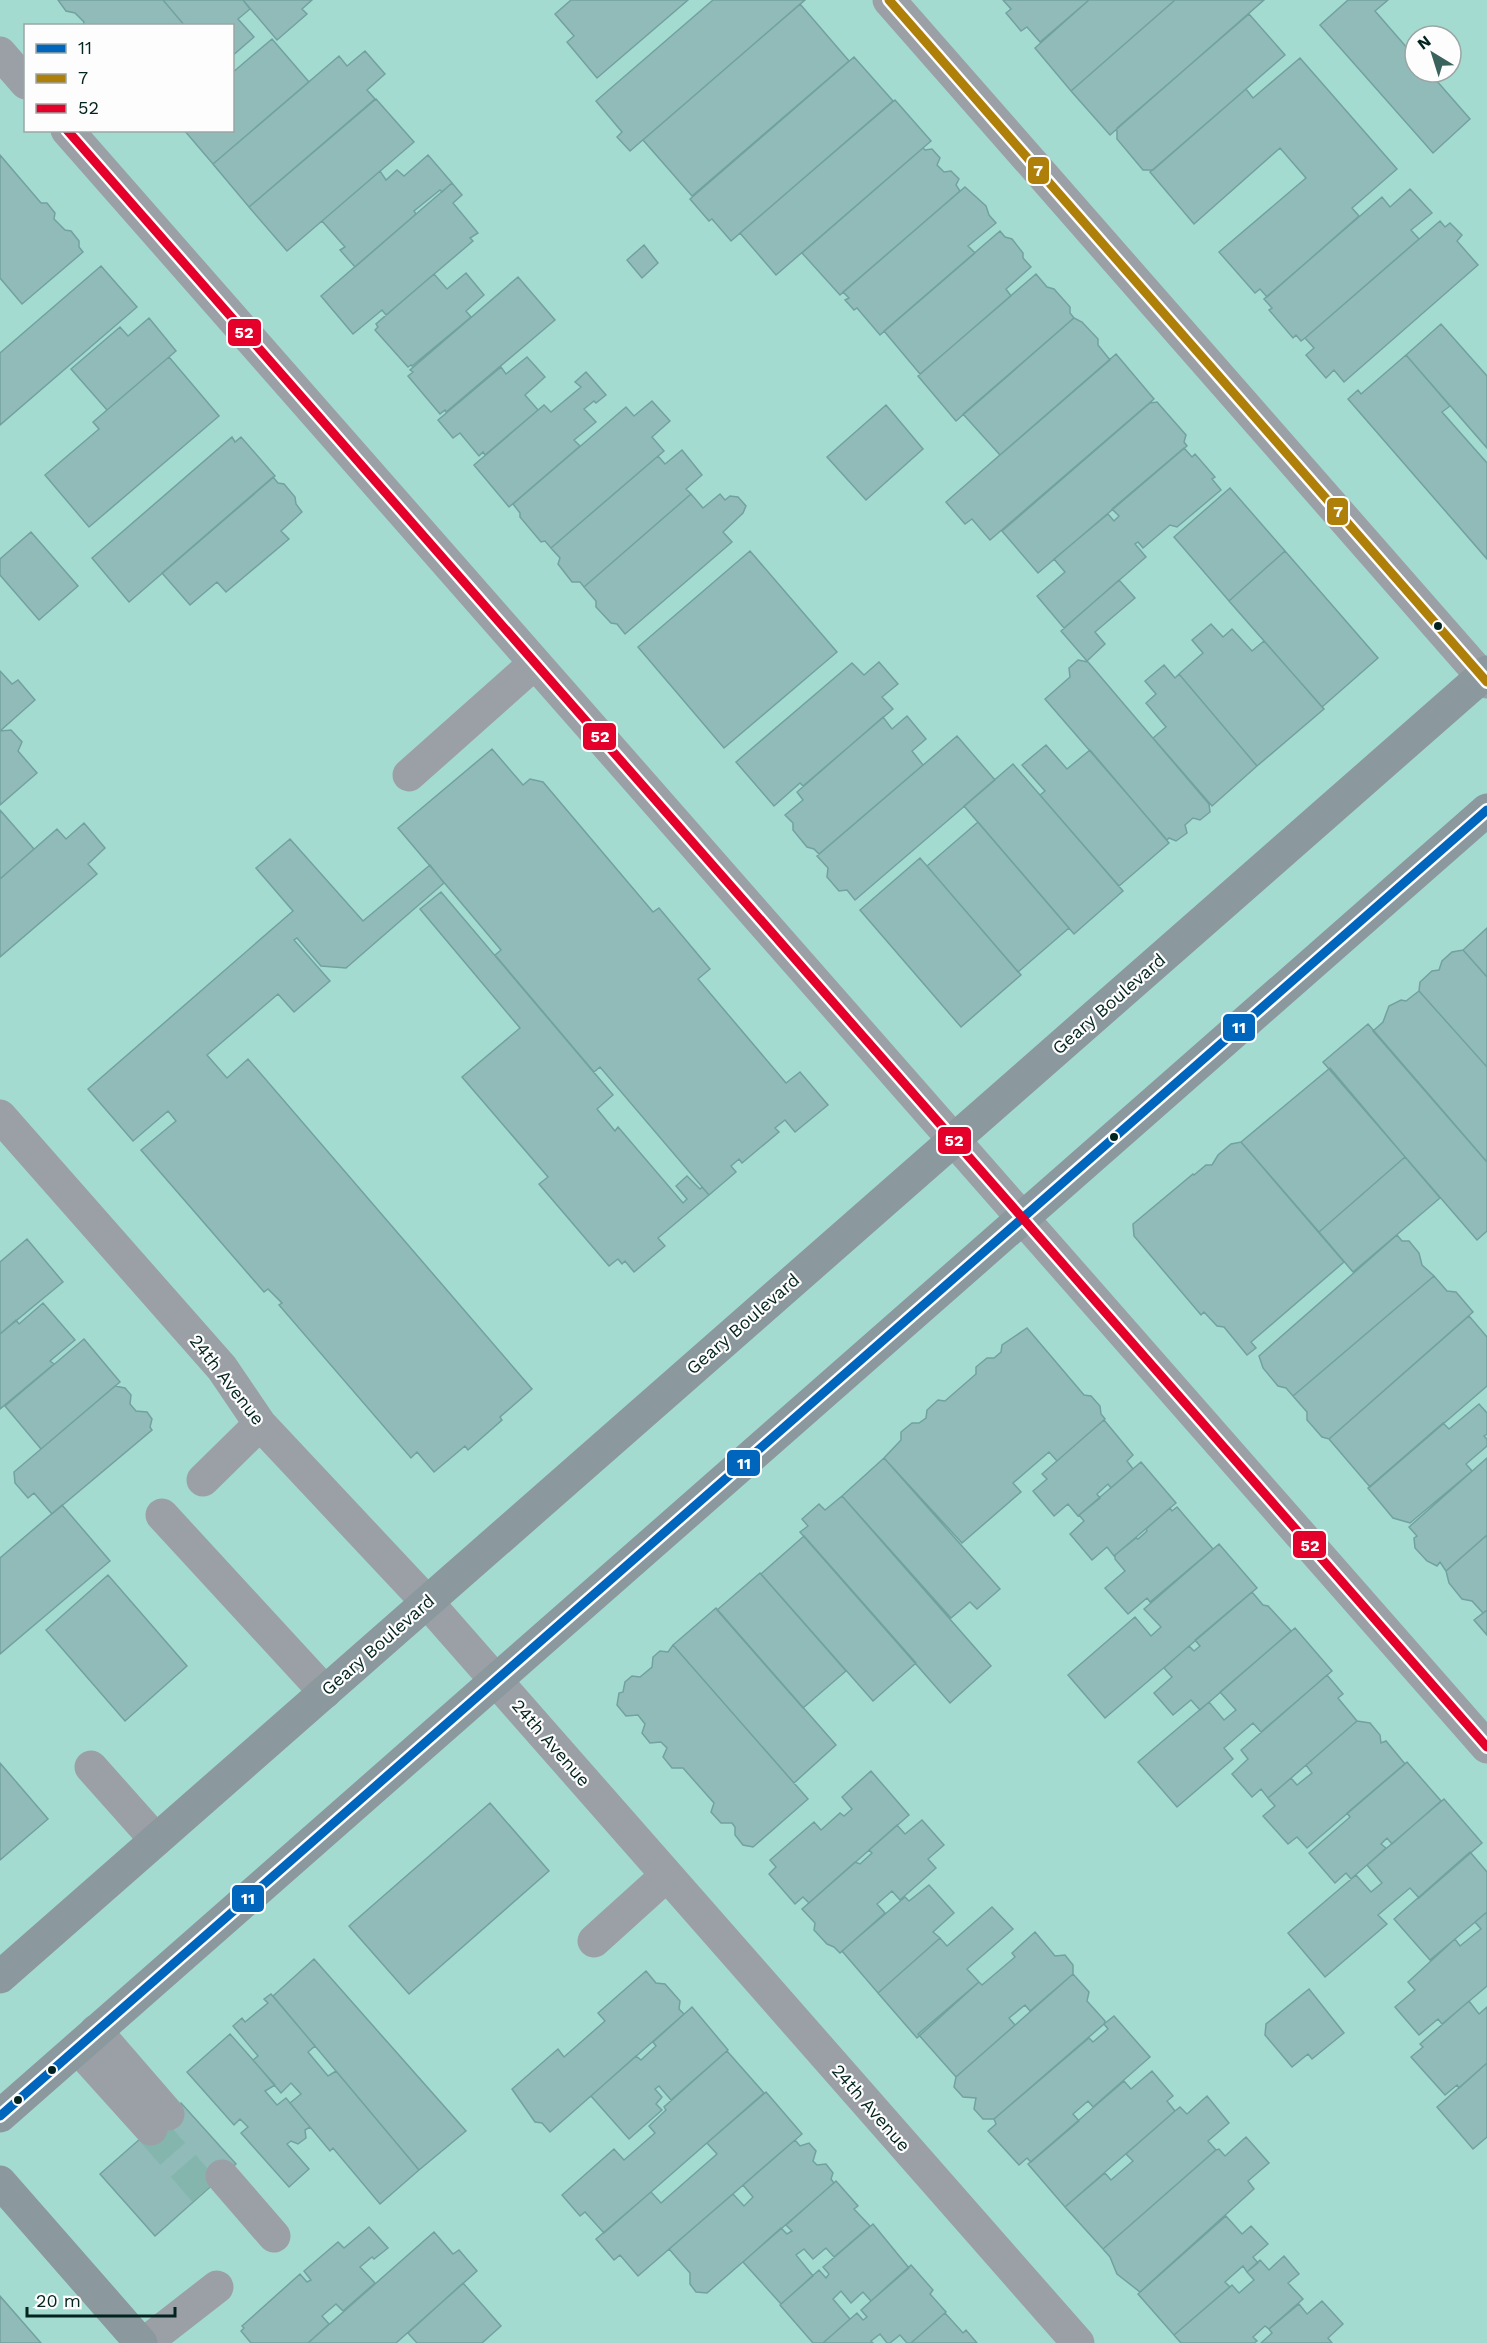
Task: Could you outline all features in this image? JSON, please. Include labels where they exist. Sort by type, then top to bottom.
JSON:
[{"type":"main road","name":"Geary Boulevard","points":[[0,1977],[954,1139],[1485,677]]},
{"type":"main road","points":[[0,2116],[1487,810]]},
{"type":"main road","points":[[0,2182],[143,2343]]},
{"type":"street","points":[[889,0],[1485,677]]},
{"type":"street","points":[[0,54],[24,81]]},
{"type":"street","points":[[70,132],[1487,1747]]},
{"type":"street","points":[[409,775],[535,663]]},
{"type":"street","name":"24th Avenue","points":[[0,1116],[222,1368],[260,1424],[427,1602],[1078,2343]]},
{"type":"street","points":[[203,1480],[260,1424]]},
{"type":"street","points":[[162,1515],[325,1692]]},
{"type":"street","points":[[91,1767],[156,1840]]},
{"type":"street","points":[[594,1941],[667,1875]]},
{"type":"street","points":[[87,2040],[159,2122]]},
{"type":"street","points":[[214,2184],[266,2243]]},
{"type":"street","points":[[143,2343],[217,2287]]},
{"type":"building","points":[[58,0],[163,0],[183,24],[84,24],[75,13],[66,11]]},
{"type":"building","points":[[163,0],[243,0],[250,9],[238,19],[254,37],[234,54],[234,24],[183,24]]},
{"type":"building","points":[[243,0],[312,0],[302,9],[307,14],[277,40]]},
{"type":"building","points":[[571,0],[688,0],[597,78],[567,42],[574,36],[555,14]]},
{"type":"building","points":[[713,0],[805,0],[630,151],[617,137],[622,132],[596,101]]},
{"type":"building","points":[[1003,0],[1089,0],[1040,42],[1027,27],[1021,31],[1006,13],[1011,9]]},
{"type":"building","points":[[1089,0],[1175,0],[1071,91],[1035,48]]},
{"type":"building","points":[[1175,0],[1264,0],[1110,135],[1071,91]]},
{"type":"building","points":[[1348,0],[1388,0],[1375,11],[1403,43],[1403,84],[1439,84],[1470,119],[1433,153],[1320,25]]},
{"type":"building","points":[[800,4],[849,61],[692,196],[643,140]]},
{"type":"building","points":[[1249,14],[1285,55],[1153,170],[1143,170],[1117,139],[1117,128]]},
{"type":"building","points":[[272,39],[309,82],[213,164],[186,132],[234,132],[234,71]]},
{"type":"building","points":[[365,51],[385,74],[367,90],[375,99],[249,207],[213,164],[339,56],[347,66]]},
{"type":"building","points":[[854,57],[893,101],[731,241],[690,199]]},
{"type":"building","points":[[1300,58],[1397,169],[1352,208],[1359,216],[1267,297],[1260,289],[1255,293],[1219,252],[1306,178],[1280,148],[1194,224],[1150,172],[1246,89],[1253,98]]},
{"type":"building","points":[[376,99],[414,142],[287,251],[249,207]]},
{"type":"building","points":[[895,100],[931,141],[776,275],[740,233]]},
{"type":"building","points":[[923,148],[932,149],[940,158],[937,165],[944,172],[951,171],[959,179],[956,185],[960,191],[840,295],[802,253]]},
{"type":"building","points":[[0,155],[41,203],[47,203],[55,213],[54,219],[65,230],[71,231],[79,241],[79,247],[83,252],[22,304],[0,278]]},
{"type":"building","points":[[428,155],[452,183],[414,211],[416,214],[355,267],[340,250],[345,247],[322,221],[380,171],[386,180],[397,170],[404,176]]},
{"type":"building","points":[[452,183],[462,195],[453,203],[478,233],[470,238],[473,241],[386,315],[382,310],[353,334],[321,296]]},
{"type":"building","points":[[965,187],[986,206],[989,215],[996,223],[968,246],[975,253],[880,335],[857,308],[854,310],[845,300],[849,298],[843,292]]},
{"type":"building","points":[[1410,189],[1432,213],[1411,230],[1419,239],[1305,338],[1301,341],[1296,335],[1293,338],[1269,310],[1272,308],[1264,299],[1382,197],[1390,207]]},
{"type":"building","points":[[1440,221],[1445,227],[1450,223],[1462,235],[1457,241],[1478,265],[1344,382],[1334,370],[1326,378],[1306,355],[1314,348],[1305,338]]},
{"type":"building","points":[[1000,231],[1005,237],[1012,239],[1031,267],[1006,289],[1011,296],[920,374],[884,331]]},
{"type":"building","points":[[644,245],[658,263],[642,278],[627,260]]},
{"type":"building","points":[[101,266],[137,307],[0,425],[0,353]]},
{"type":"building","points":[[466,273],[484,295],[466,311],[471,317],[408,367],[375,330],[378,327],[376,324],[434,274],[447,289]]},
{"type":"building","points":[[1036,274],[1070,307],[1070,313],[1074,318],[956,421],[918,376]]},
{"type":"building","points":[[518,277],[555,320],[446,412],[445,410],[440,414],[408,376],[413,372],[410,370]]},
{"type":"building","points":[[149,318],[176,351],[107,410],[71,369],[120,327],[128,336]]},
{"type":"building","points":[[1074,318],[1082,322],[1098,339],[1098,345],[1110,360],[1000,455],[963,414]]},
{"type":"building","points":[[1441,324],[1487,376],[1487,448],[1406,355]]},
{"type":"building","points":[[1116,354],[1154,399],[990,540],[972,519],[965,524],[946,502]]},
{"type":"building","points":[[1406,355],[1450,406],[1442,412],[1487,463],[1487,559],[1348,399],[1358,390],[1361,394]]},
{"type":"building","points":[[169,357],[219,416],[89,527],[45,475],[99,429],[93,422]]},
{"type":"building","points":[[527,357],[545,377],[525,395],[538,410],[485,455],[483,452],[479,456],[460,433],[453,438],[438,420],[501,367],[506,374]]},
{"type":"building","points":[[586,372],[606,395],[584,409],[596,422],[574,440],[580,446],[509,507],[474,465],[544,405],[551,412],[581,387],[575,382]]},
{"type":"building","points":[[652,401],[670,421],[652,437],[664,451],[551,548],[545,541],[541,542],[520,517],[520,513],[513,504],[626,407],[634,416]]},
{"type":"building","points":[[1157,402],[1186,435],[1184,442],[1187,446],[1038,573],[1002,531],[1150,403]]},
{"type":"building","points":[[886,405],[923,449],[866,500],[827,457]]},
{"type":"building","points":[[232,437],[235,442],[241,437],[275,476],[129,602],[92,558]]},
{"type":"building","points":[[1184,448],[1192,457],[1195,454],[1215,477],[1212,479],[1221,490],[1177,527],[1170,525],[1143,548],[1138,542],[1135,544],[1146,557],[1064,628],[1037,596],[1065,572],[1054,559],[1108,514],[1114,521],[1119,516],[1112,509]]},
{"type":"building","points":[[682,450],[702,475],[686,489],[691,494],[584,587],[580,582],[572,582],[558,564],[560,558],[551,548],[658,456],[665,464]]},
{"type":"building","points":[[273,477],[278,483],[284,484],[295,497],[296,504],[302,512],[281,531],[289,539],[226,592],[217,582],[190,605],[162,573]]},
{"type":"building","points":[[1230,488],[1285,551],[1229,601],[1174,537]]},
{"type":"building","points":[[691,494],[703,508],[720,494],[725,500],[730,496],[738,497],[746,506],[743,513],[723,532],[732,542],[625,634],[617,624],[611,623],[596,607],[596,601],[584,587]]},
{"type":"building","points":[[31,532],[78,586],[39,620],[0,575],[0,559]]},
{"type":"building","points":[[750,551],[837,652],[724,748],[638,647]]},
{"type":"building","points":[[1285,551],[1378,658],[1322,707],[1229,601]]},
{"type":"building","points":[[1119,580],[1135,598],[1095,632],[1105,644],[1087,661],[1061,631]]},
{"type":"building","points":[[1211,624],[1223,637],[1232,629],[1252,651],[1264,641],[1324,709],[1257,766],[1179,674],[1203,653],[1192,640]]},
{"type":"building","points":[[1078,660],[1088,662],[1209,804],[1210,812],[1200,820],[1193,818],[1185,825],[1187,833],[1176,841],[1169,838],[1167,840],[1045,699],[1070,677],[1069,668]]},
{"type":"building","points":[[879,662],[898,684],[882,697],[893,709],[803,786],[800,783],[774,806],[736,762],[852,663],[864,675]]},
{"type":"building","points":[[1164,665],[1175,678],[1179,674],[1257,766],[1212,806],[1153,738],[1166,727],[1146,703],[1156,694],[1145,681]]},
{"type":"building","points":[[0,671],[12,684],[18,680],[35,700],[0,731]]},
{"type":"building","points":[[907,716],[926,739],[912,751],[923,765],[819,854],[807,847],[793,830],[793,823],[785,815],[803,800],[797,792],[883,717],[892,729]]},
{"type":"building","points":[[11,730],[22,742],[18,751],[37,773],[0,805],[0,731]]},
{"type":"building","points":[[957,736],[995,780],[855,900],[847,890],[839,891],[827,877],[828,868],[817,856]]},
{"type":"building","points":[[1046,745],[1067,769],[1090,750],[1169,843],[1119,886],[1040,795],[1045,791],[1022,765]]},
{"type":"building","points":[[492,749],[523,785],[530,779],[543,782],[653,912],[659,908],[710,969],[698,979],[786,1083],[800,1072],[828,1105],[795,1132],[785,1120],[775,1128],[779,1132],[742,1163],[739,1159],[731,1166],[736,1172],[709,1195],[600,1067],[594,1072],[495,955],[501,950],[398,828]]},
{"type":"building","points":[[1013,764],[1123,891],[1074,934],[964,806]]},
{"type":"building","points":[[0,810],[34,849],[0,879]]},
{"type":"building","points":[[978,822],[1069,928],[1018,972],[927,866]]},
{"type":"building","points":[[84,823],[105,848],[88,864],[97,874],[0,957],[0,879],[57,829],[66,839]]},
{"type":"building","points":[[290,839],[363,921],[430,865],[444,883],[346,968],[321,966],[297,938],[294,940],[330,981],[294,1012],[278,994],[207,1055],[227,1078],[248,1059],[532,1389],[500,1417],[502,1420],[468,1450],[465,1446],[434,1472],[417,1452],[411,1458],[279,1305],[282,1303],[268,1289],[264,1292],[141,1150],[176,1121],[168,1111],[133,1141],[88,1089],[293,911],[256,868]]},
{"type":"building","points":[[920,858],[1021,975],[961,1027],[860,910]]},
{"type":"building","points":[[441,892],[613,1095],[597,1109],[615,1131],[618,1127],[683,1203],[687,1199],[676,1186],[687,1176],[709,1195],[658,1238],[665,1246],[634,1272],[625,1261],[622,1264],[618,1259],[609,1266],[539,1184],[548,1177],[462,1077],[520,1028],[420,909]]},
{"type":"building","points":[[1487,928],[1487,977],[1463,950]]},
{"type":"building","points":[[1463,950],[1487,977],[1487,1067],[1419,991],[1420,982],[1432,971],[1439,970],[1442,961],[1452,952]]},
{"type":"building","points":[[1419,991],[1487,1067],[1487,1162],[1373,1031],[1383,1022],[1389,1006],[1401,1000],[1406,1001]]},
{"type":"building","points":[[1368,1024],[1487,1162],[1487,1231],[1477,1240],[1323,1062]]},
{"type":"building","points":[[1330,1068],[1405,1157],[1319,1232],[1241,1142]]},
{"type":"building","points":[[1241,1142],[1344,1262],[1251,1342],[1256,1348],[1247,1355],[1224,1327],[1217,1326],[1204,1312],[1201,1315],[1134,1236],[1133,1224],[1193,1174],[1206,1165],[1212,1165],[1218,1155],[1231,1144]]},
{"type":"building","points":[[1405,1157],[1440,1198],[1353,1272],[1319,1232]]},
{"type":"building","points":[[1397,1235],[1402,1241],[1409,1241],[1419,1253],[1422,1265],[1434,1276],[1293,1396],[1286,1388],[1278,1386],[1263,1368],[1259,1356]]},
{"type":"building","points":[[27,1239],[63,1282],[0,1334],[0,1262]]},
{"type":"building","points":[[1434,1276],[1447,1291],[1456,1292],[1473,1312],[1329,1439],[1322,1437],[1307,1420],[1307,1412],[1293,1396]]},
{"type":"building","points":[[43,1303],[75,1340],[50,1361],[54,1364],[0,1409],[0,1334],[16,1320],[19,1324]]},
{"type":"building","points":[[1469,1316],[1487,1337],[1487,1386],[1370,1487],[1329,1439]]},
{"type":"building","points":[[1027,1328],[1084,1395],[1091,1396],[1100,1406],[1101,1414],[1105,1419],[1057,1461],[1049,1452],[1013,1483],[1021,1492],[962,1543],[884,1458],[901,1440],[901,1432],[912,1423],[919,1423],[926,1418],[927,1410],[938,1400],[945,1401],[976,1374],[976,1367],[987,1358],[994,1358],[1001,1352],[1002,1345]]},
{"type":"building","points":[[84,1339],[120,1382],[41,1449],[5,1406]]},
{"type":"building","points":[[115,1386],[125,1388],[131,1395],[130,1404],[136,1411],[147,1412],[152,1419],[150,1427],[152,1430],[52,1514],[34,1493],[28,1498],[15,1483],[14,1472]]},
{"type":"building","points":[[1479,1404],[1487,1413],[1487,1434],[1484,1436],[1487,1439],[1487,1446],[1466,1464],[1472,1471],[1410,1523],[1393,1518],[1368,1488],[1443,1423],[1449,1429]]},
{"type":"building","points":[[1104,1420],[1133,1455],[1127,1461],[1133,1469],[1111,1488],[1108,1484],[1097,1494],[1100,1498],[1078,1516],[1068,1504],[1054,1516],[1033,1491],[1047,1479],[1042,1474]]},
{"type":"building","points":[[884,1458],[1000,1589],[977,1609],[970,1602],[951,1618],[842,1496]]},
{"type":"building","points":[[1487,1458],[1487,1535],[1446,1571],[1440,1562],[1437,1566],[1427,1561],[1415,1548],[1414,1538],[1417,1536],[1409,1527]]},
{"type":"building","points":[[1141,1462],[1176,1503],[1114,1556],[1107,1547],[1092,1560],[1070,1534],[1084,1521],[1079,1515]]},
{"type":"building","points":[[842,1496],[991,1666],[950,1703],[800,1532],[808,1526],[802,1519],[819,1504],[825,1510]]},
{"type":"building","points":[[62,1505],[110,1561],[0,1654],[0,1558]]},
{"type":"building","points":[[1177,1507],[1213,1549],[1150,1602],[1147,1598],[1128,1614],[1105,1588],[1125,1571],[1115,1559],[1115,1555],[1136,1538],[1138,1539],[1170,1508],[1172,1511]]},
{"type":"building","points":[[1487,1535],[1487,1610],[1483,1613],[1472,1601],[1462,1599],[1449,1583],[1446,1571]]},
{"type":"building","points":[[804,1536],[916,1663],[873,1701],[761,1574]]},
{"type":"building","points":[[1219,1544],[1257,1588],[1105,1718],[1068,1675],[1135,1617],[1151,1636],[1161,1627],[1144,1609]]},
{"type":"building","points":[[760,1573],[846,1671],[803,1708],[717,1610]]},
{"type":"building","points":[[108,1575],[187,1666],[125,1721],[46,1630]]},
{"type":"building","points":[[1252,1592],[1291,1631],[1200,1710],[1191,1700],[1173,1715],[1154,1693],[1172,1677],[1164,1668],[1189,1646],[1194,1651],[1200,1646],[1195,1640]]},
{"type":"building","points":[[716,1608],[836,1745],[794,1783],[673,1645]]},
{"type":"building","points":[[1487,1610],[1487,1635],[1474,1620]]},
{"type":"building","points":[[1295,1628],[1332,1671],[1261,1732],[1253,1723],[1224,1748],[1233,1759],[1177,1807],[1138,1762],[1209,1702],[1224,1720],[1236,1710],[1220,1692]]},
{"type":"building","points":[[673,1645],[808,1799],[753,1847],[743,1845],[735,1835],[735,1827],[732,1823],[721,1823],[711,1812],[714,1803],[683,1768],[672,1768],[663,1757],[667,1748],[661,1742],[650,1743],[642,1733],[645,1724],[638,1715],[626,1716],[617,1705],[619,1693],[623,1692],[625,1682],[632,1676],[640,1677],[652,1667],[653,1657],[660,1651],[668,1652]]},
{"type":"building","points":[[1327,1675],[1343,1694],[1338,1698],[1357,1721],[1268,1798],[1261,1789],[1252,1797],[1232,1774],[1248,1759],[1241,1750]]},
{"type":"building","points":[[1357,1721],[1370,1723],[1380,1735],[1381,1743],[1386,1741],[1405,1764],[1307,1848],[1297,1837],[1288,1844],[1263,1816],[1275,1806],[1268,1798],[1291,1778],[1297,1785],[1312,1773],[1306,1765]]},
{"type":"building","points":[[1407,1762],[1441,1801],[1392,1844],[1387,1838],[1381,1844],[1386,1848],[1351,1879],[1346,1873],[1335,1883],[1309,1853],[1350,1817],[1347,1813]]},
{"type":"building","points":[[0,1763],[48,1819],[0,1860]]},
{"type":"building","points":[[871,1771],[909,1815],[809,1903],[803,1897],[795,1904],[769,1874],[776,1867],[770,1860],[814,1822],[821,1830],[840,1813],[844,1816],[852,1809],[842,1797]]},
{"type":"building","points":[[1444,1799],[1482,1843],[1419,1898],[1410,1888],[1378,1915],[1387,1924],[1325,1977],[1288,1933],[1356,1875],[1371,1892],[1382,1883],[1367,1865]]},
{"type":"building","points":[[490,1803],[549,1871],[409,1994],[349,1926]]},
{"type":"building","points":[[922,1820],[944,1845],[928,1859],[936,1868],[900,1900],[892,1891],[877,1904],[885,1913],[840,1953],[827,1944],[814,1930],[815,1923],[802,1909],[855,1862],[860,1864],[872,1853],[869,1850],[897,1825],[905,1834]]},
{"type":"building","points":[[1470,1852],[1487,1872],[1487,1912],[1430,1960],[1394,1919]]},
{"type":"building","points":[[929,1885],[954,1913],[933,1932],[940,1938],[878,1993],[842,1951],[905,1897],[909,1901]]},
{"type":"building","points":[[992,1907],[1013,1929],[967,1969],[979,1982],[917,2038],[878,1993],[940,1938],[947,1946]]},
{"type":"building","points":[[1487,1912],[1487,1986],[1442,2024],[1438,2019],[1419,2035],[1395,2007],[1415,1990],[1408,1982],[1455,1939],[1460,1946],[1481,1929],[1475,1922]]},
{"type":"building","points":[[1035,1932],[1055,1956],[1065,1955],[1073,1965],[1073,1974],[1030,2011],[1025,2005],[1009,2018],[1015,2025],[956,2077],[918,2034],[979,1982],[982,1985],[1015,1957],[1012,1953]]},
{"type":"building","points":[[314,1959],[466,2131],[419,2170],[273,1996]]},
{"type":"building","points":[[646,1971],[656,1983],[665,1984],[680,2001],[679,2009],[684,2014],[550,2132],[542,2123],[535,2122],[512,2089],[558,2049],[564,2057],[605,2021],[598,2013]]},
{"type":"building","points":[[1073,1974],[1089,1992],[1087,2001],[1105,2021],[1104,2024],[994,2119],[983,2119],[974,2109],[976,2098],[963,2097],[954,2087],[956,2077]]},
{"type":"building","points":[[1309,1989],[1344,2033],[1312,2059],[1308,2054],[1292,2067],[1265,2035],[1266,2024]]},
{"type":"building","points":[[271,1994],[315,2046],[308,2052],[328,2076],[336,2071],[419,2170],[380,2204],[333,2148],[330,2151],[290,2103],[301,2094],[291,2083],[281,2093],[253,2060],[258,2056],[233,2026],[242,2018],[245,2022],[268,2003],[264,1999]]},
{"type":"building","points":[[1469,2001],[1479,2014],[1487,2007],[1487,2063],[1459,2088],[1457,2085],[1445,2095],[1411,2057],[1423,2047],[1420,2044]]},
{"type":"building","points":[[692,2007],[728,2050],[671,2100],[659,2086],[655,2089],[662,2097],[656,2104],[662,2110],[629,2139],[591,2096],[636,2056],[641,2060],[656,2046],[653,2042]]},
{"type":"building","points":[[1114,2016],[1150,2057],[1093,2107],[1088,2101],[1073,2114],[1079,2121],[1031,2162],[1027,2158],[1019,2165],[988,2131],[996,2124],[994,2119],[1089,2038],[1093,2042],[1108,2029],[1104,2024]]},
{"type":"building","points":[[230,2034],[275,2085],[265,2091],[277,2105],[286,2098],[310,2127],[305,2130],[306,2138],[298,2144],[291,2141],[287,2144],[309,2169],[289,2187],[241,2133],[248,2127],[240,2119],[234,2125],[187,2072]]},
{"type":"building","points":[[727,2051],[764,2093],[604,2233],[585,2212],[580,2216],[562,2195],[614,2149],[624,2160],[655,2133],[649,2126],[666,2110],[664,2107]]},
{"type":"building","points":[[1487,2063],[1487,2137],[1473,2149],[1437,2107]]},
{"type":"building","points":[[1152,2071],[1173,2096],[1167,2101],[1175,2111],[1065,2207],[1028,2164],[1124,2081],[1131,2089]]},
{"type":"building","points":[[766,2092],[802,2134],[638,2276],[620,2255],[614,2260],[596,2239],[651,2192],[661,2203],[717,2154],[707,2143]]},
{"type":"building","points":[[1207,2096],[1229,2123],[1208,2141],[1216,2150],[1103,2249],[1065,2207],[1105,2173],[1111,2180],[1133,2161],[1126,2154],[1180,2107],[1187,2114]]},
{"type":"building","points":[[181,2103],[236,2164],[155,2236],[100,2174]]},
{"type":"building","points":[[1246,2137],[1269,2163],[1248,2181],[1254,2189],[1140,2292],[1117,2274],[1110,2257],[1103,2249],[1216,2150],[1219,2149],[1225,2156]]},
{"type":"building","points":[[795,2140],[800,2146],[809,2143],[816,2151],[813,2161],[817,2165],[826,2164],[833,2173],[831,2179],[834,2183],[707,2293],[696,2292],[690,2284],[690,2273],[669,2249],[733,2194],[744,2206],[753,2197],[743,2185]]},
{"type":"building","points":[[836,2181],[858,2206],[854,2209],[870,2226],[834,2257],[826,2248],[813,2259],[804,2249],[796,2255],[813,2276],[781,2304],[743,2262],[781,2228],[787,2234],[792,2231],[786,2225]]},
{"type":"building","points":[[1226,2216],[1242,2234],[1251,2226],[1268,2244],[1253,2257],[1258,2263],[1247,2272],[1243,2266],[1225,2282],[1230,2287],[1174,2335],[1138,2294]]},
{"type":"building","points":[[873,2224],[909,2268],[871,2301],[863,2292],[851,2303],[841,2291],[833,2299],[850,2319],[823,2343],[813,2343],[780,2305],[819,2270],[826,2278],[829,2274],[823,2267]]},
{"type":"building","points":[[369,2227],[388,2248],[360,2267],[375,2283],[343,2311],[336,2304],[322,2316],[329,2324],[308,2343],[251,2343],[241,2331],[244,2328],[242,2326],[300,2274],[307,2282],[311,2280],[304,2271],[338,2242],[344,2248]]},
{"type":"building","points":[[434,2232],[453,2254],[459,2250],[477,2271],[396,2343],[308,2343]]},
{"type":"building","points":[[1284,2256],[1299,2274],[1288,2283],[1303,2299],[1269,2329],[1265,2326],[1253,2337],[1257,2341],[1254,2343],[1181,2343],[1174,2335],[1232,2285],[1239,2293],[1254,2280],[1247,2272],[1260,2260],[1269,2270]]},
{"type":"building","points":[[911,2265],[933,2290],[930,2294],[946,2312],[911,2343],[907,2343],[900,2335],[887,2343],[880,2334],[871,2341],[873,2343],[823,2343],[857,2313],[863,2320],[867,2317],[861,2310]]},
{"type":"building","points":[[463,2283],[501,2326],[482,2343],[417,2343],[408,2333]]},
{"type":"building","points":[[0,2296],[41,2343],[0,2343]]},
{"type":"building","points":[[1322,2301],[1343,2324],[1328,2338],[1332,2343],[1261,2343],[1272,2333],[1269,2329],[1299,2304],[1307,2314]]},
{"type":"building","points":[[945,2313],[963,2333],[966,2330],[977,2343],[911,2343]]},
{"type":"tunnel","points":[[151,2129],[205,2191]]},
{"type":"transit line","name":"7","points":[[889,0],[1487,682]]},
{"type":"transit line","name":"52","points":[[69,132],[1487,1747]]},
{"type":"transit line","name":"11","points":[[0,2116],[1487,810]]}]
